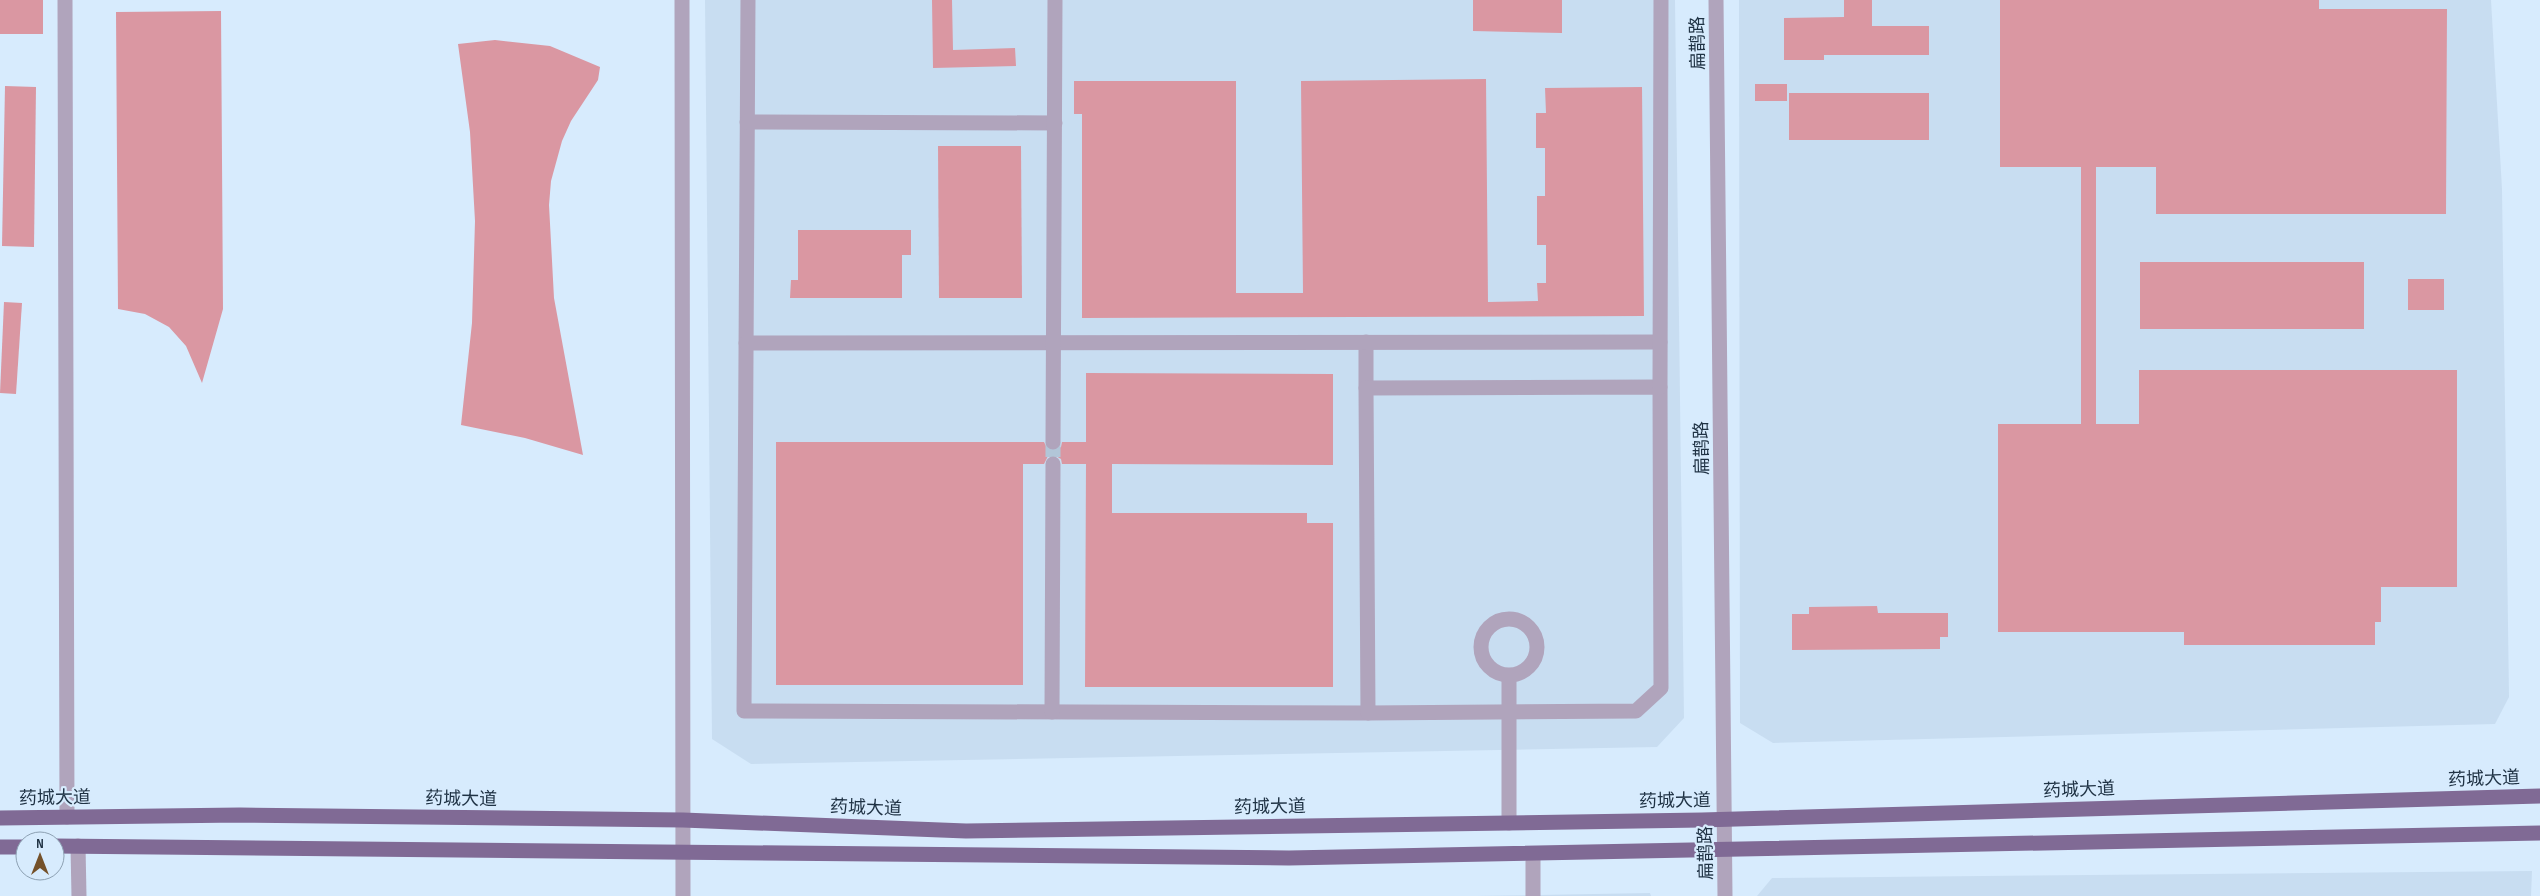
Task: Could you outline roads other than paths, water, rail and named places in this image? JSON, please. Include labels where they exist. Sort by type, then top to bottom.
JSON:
[{"type":"main road","name":"药城大道","points":[[0,818],[240,815],[683,820],[966,831],[1724,819],[2540,796]]},
{"type":"main road","points":[[65,846],[1289,858],[2540,833]]},
{"type":"main road","points":[[0,847],[15,847]]},
{"type":"street","points":[[65,0],[67,817]]},
{"type":"street","points":[[682,0],[683,896]]},
{"type":"street","points":[[748,0],[744,711],[1368,713],[1509,710],[1636,711],[1661,688],[1660,342],[1662,0]]},
{"type":"street","points":[[1053,442],[1055,0]]},
{"type":"street","name":"扁鹊路","points":[[1716,0],[1725,896]]},
{"type":"street","points":[[747,122],[1055,123]]},
{"type":"street","points":[[1366,342],[1368,713]]},
{"type":"street","points":[[746,343],[1660,342]]},
{"type":"street","points":[[1366,388],[1660,387]]},
{"type":"street","points":[[1052,712],[1053,464]]},
{"type":"street","points":[[1509,676],[1509,823]]},
{"type":"street","points":[[78,846],[79,896]]},
{"type":"street","points":[[1533,854],[1533,896]]},
{"type":"tunnel","points":[[1053,442],[1053,464]]}]
